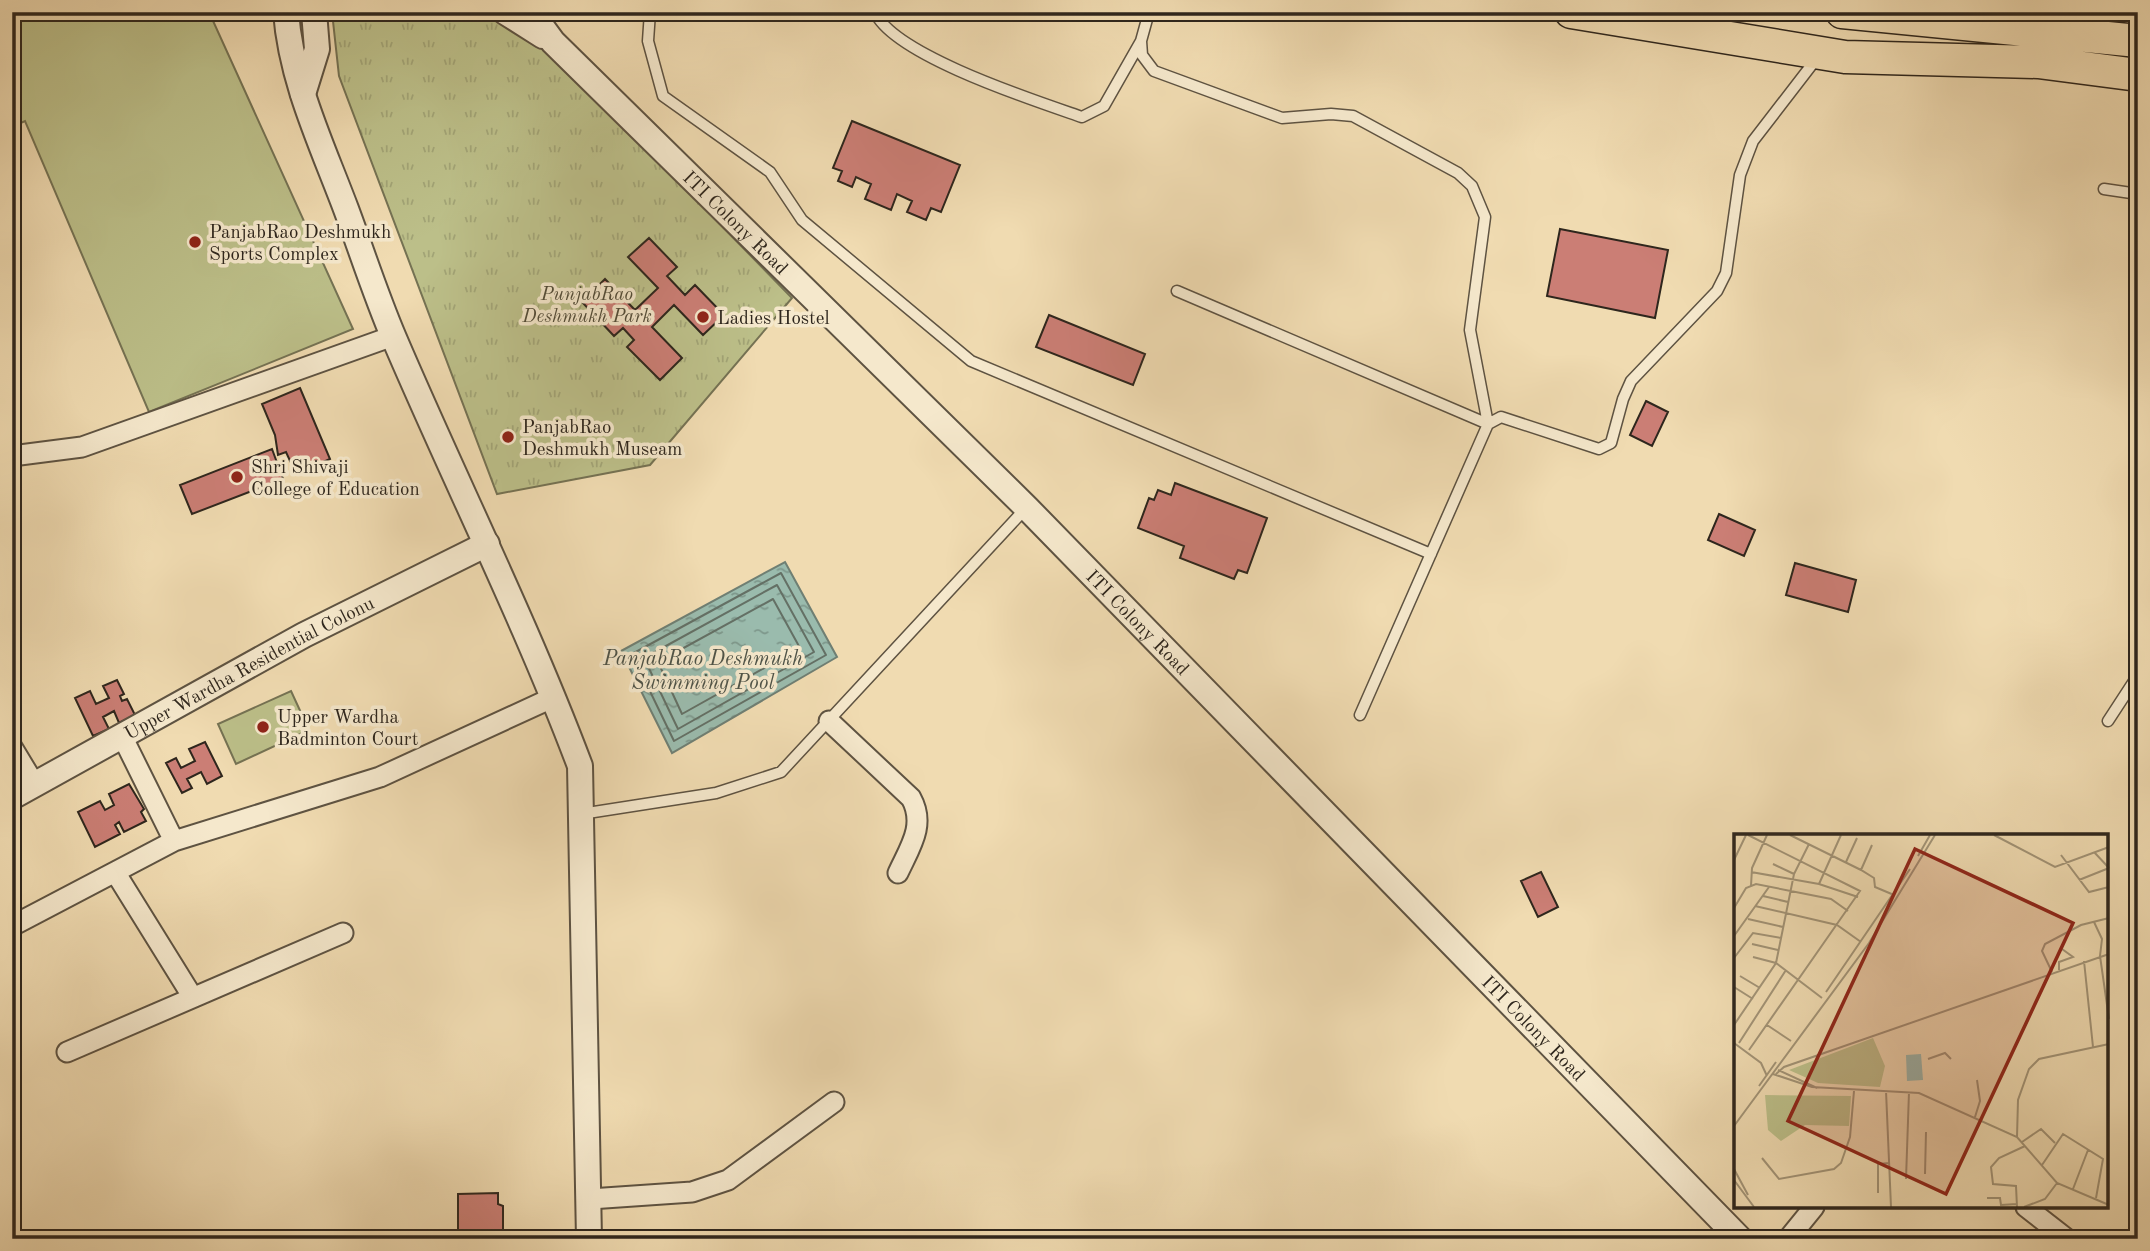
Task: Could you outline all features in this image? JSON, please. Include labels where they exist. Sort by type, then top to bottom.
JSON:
[{"type":"main road","points":[[1571,12],[1833,55],[2038,62],[2138,75]]},
{"type":"main road","points":[[1833,55],[1850,14],[1984,20],[2138,41]]},
{"type":"street","points":[[286,12],[289,51],[303,94],[393,336],[554,697],[580,766],[589,1239]]},
{"type":"street","points":[[303,94],[317,49],[314,12]]},
{"type":"street","points":[[505,12],[553,42]]},
{"type":"street","name":"ITI Colony Road","points":[[531,12],[553,42],[1027,508],[1740,1239]]},
{"type":"street","points":[[12,456],[82,447],[393,336]]},
{"type":"street","name":"Upper Wardha Residential Colonu","points":[[12,797],[304,635],[487,544]]},
{"type":"street","points":[[12,926],[174,841],[380,777],[554,697]]},
{"type":"street","points":[[829,721],[911,798],[919,811],[919,826],[898,873]]},
{"type":"street","points":[[122,736],[174,841]]},
{"type":"street","points":[[12,747],[35,785]]},
{"type":"street","points":[[115,873],[192,996]]},
{"type":"street","points":[[67,1052],[192,996],[344,933]]},
{"type":"street","points":[[590,1199],[709,1189],[728,1180],[834,1102]]},
{"type":"street","points":[[1788,1239],[1812,1209]]},
{"type":"street","points":[[2029,1209],[2067,1239]]},
{"type":"lane","points":[[650,12],[649,41],[663,96],[770,172],[802,220],[971,360],[1431,554]]},
{"type":"lane","points":[[875,12],[880,25],[915,51],[1082,117],[1104,106],[1141,41],[1149,12]]},
{"type":"lane","points":[[1141,41],[1142,55],[1154,71],[1283,118],[1331,114],[1353,116],[1458,173],[1472,186],[1485,217],[1471,343],[1488,424],[1360,715]]},
{"type":"lane","points":[[1177,291],[1488,424],[1502,417],[1599,449],[1611,443],[1632,381],[1717,291],[1726,272],[1740,175],[1753,141],[1833,55]]},
{"type":"lane","points":[[2104,188],[2138,194]]},
{"type":"lane","points":[[581,814],[716,793],[781,772],[1027,508]]},
{"type":"lane","points":[[2108,721],[2138,675]]},
{"type":"green space","name":"PanjabRao Deshmukh Sports Complex","points":[[12,12],[209,12],[353,329],[149,412],[25,121],[12,127]]},
{"type":"green space","name":"PunjabRao Deshmukh Park","points":[[332,12],[513,12],[792,298],[650,465],[497,494],[339,76]]},
{"type":"green space","name":"Upper Wardha Badminton Court","points":[[291,691],[309,730],[236,764],[218,724]]},
{"type":"water","name":"PanjabRao Deshmukh Swimming Pool","points":[[785,562],[837,657],[672,753],[621,651]]},
{"type":"building","points":[[852,121],[960,165],[941,212],[931,208],[926,220],[907,212],[912,201],[897,194],[891,210],[865,199],[871,184],[856,177],[852,187],[838,181],[842,171],[833,168]]},
{"type":"building","points":[[1560,229],[1668,250],[1655,318],[1547,296]]},
{"type":"building","points":[[649,238],[677,267],[667,276],[685,295],[695,285],[724,315],[703,335],[674,305],[652,327],[682,358],[660,380],[627,347],[634,340],[623,328],[614,336],[582,302],[605,279],[635,310],[658,288],[628,257]]},
{"type":"building","points":[[1049,315],[1145,354],[1133,385],[1036,347]]},
{"type":"building","points":[[300,388],[330,459],[296,474],[286,452],[278,455],[275,435],[262,404]]},
{"type":"building","points":[[1646,401],[1668,412],[1652,446],[1630,435]]},
{"type":"building","points":[[272,449],[283,479],[192,514],[180,485]]},
{"type":"building","points":[[1175,483],[1267,518],[1247,573],[1238,570],[1234,579],[1180,558],[1184,546],[1138,528],[1149,498],[1154,500],[1158,490],[1171,495]]},
{"type":"building","points":[[1719,514],[1755,530],[1744,556],[1708,540]]},
{"type":"building","points":[[1795,563],[1856,580],[1848,612],[1786,595]]},
{"type":"building","points":[[117,680],[124,694],[120,696],[122,701],[127,699],[135,715],[119,723],[114,711],[103,717],[109,729],[93,736],[75,698],[90,691],[96,704],[109,698],[103,686]]},
{"type":"building","points":[[205,742],[222,776],[207,784],[201,772],[187,779],[192,788],[182,793],[166,763],[176,758],[181,768],[195,761],[189,749]]},
{"type":"building","points":[[129,784],[144,809],[141,812],[146,821],[124,832],[119,822],[115,825],[120,834],[95,847],[78,812],[100,801],[105,810],[114,805],[109,794]]},
{"type":"building","points":[[1541,872],[1558,907],[1538,917],[1521,881]]},
{"type":"building","points":[[498,1193],[498,1204],[503,1206],[503,1239],[458,1239],[458,1194]]},
{"type":"place","name":"PanjabRao Deshmukh Sports Complex","points":[[195,242]]},
{"type":"place","name":"Ladies Hostel","points":[[703,317]]},
{"type":"place","name":"PanjabRao Deshmukh Museam","points":[[508,437]]},
{"type":"place","name":"Shri Shivaji College of Education","points":[[237,477]]},
{"type":"place","name":"Upper Wardha Badminton Court","points":[[263,727]]}]
